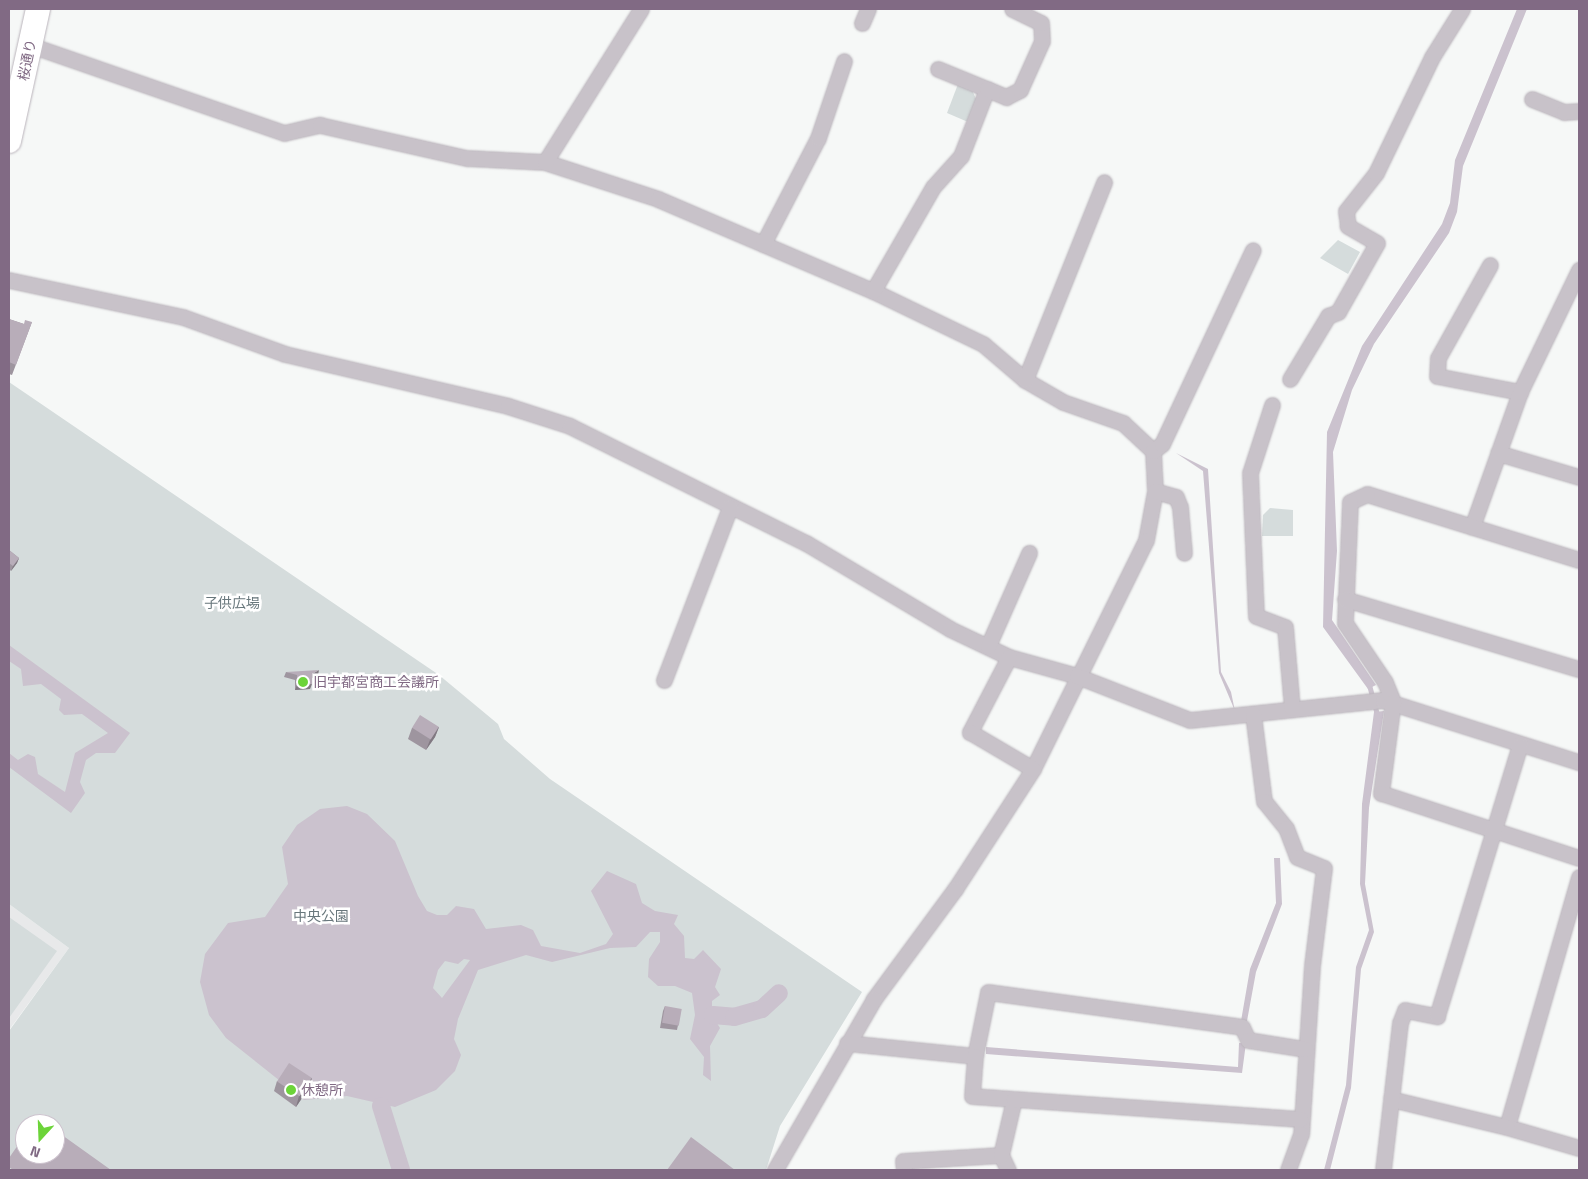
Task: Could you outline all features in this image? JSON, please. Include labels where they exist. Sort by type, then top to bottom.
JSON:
[{"type":"main road","name":"桜通り","points":[[9,141],[38,9]]},
{"type":"street","points":[[545,162],[641,9]]},
{"type":"street","points":[[862,23],[868,9]]},
{"type":"street","points":[[938,69],[1006,97],[1020,90],[1042,41],[1040,23],[1012,9]]},
{"type":"street","points":[[1290,379],[1328,316],[1338,312],[1377,243],[1348,226],[1346,211],[1376,173],[1432,57],[1462,9]]},
{"type":"street","points":[[30,45],[284,133],[320,125],[467,158],[545,162],[658,199],[872,291],[983,344],[1025,380],[1063,402],[1123,422],[1153,451],[1155,491],[1146,540],[1077,676],[1033,769],[847,1043],[775,1170]]},
{"type":"street","points":[[764,244],[818,138],[844,62]]},
{"type":"street","points":[[872,291],[933,187],[961,156],[987,89]]},
{"type":"street","points":[[1532,99],[1564,112],[1579,111]]},
{"type":"street","points":[[1025,380],[1104,182]]},
{"type":"street","points":[[1153,451],[1162,444],[1253,250]]},
{"type":"street","points":[[1490,265],[1438,358],[1437,376],[1520,392]]},
{"type":"street","points":[[1472,526],[1520,392],[1579,271]]},
{"type":"street","points":[[9,280],[183,317],[285,354],[517,409],[619,447],[730,507],[806,543],[942,625],[1010,657],[1077,676],[1190,720],[1292,708],[1388,701],[1520,745],[1579,762]]},
{"type":"street","points":[[1272,405],[1250,473],[1256,616],[1285,627],[1292,708]]},
{"type":"street","points":[[1498,454],[1579,477]]},
{"type":"street","points":[[1155,491],[1176,497],[1180,507],[1184,553]]},
{"type":"street","points":[[1579,560],[1367,494],[1350,502],[1345,599],[1351,636],[1385,682],[1388,701],[1380,793],[1579,858]]},
{"type":"street","points":[[664,680],[730,507]]},
{"type":"street","points":[[988,646],[1029,553]]},
{"type":"street","points":[[1345,599],[1579,669]]},
{"type":"street","points":[[1010,657],[970,732],[1033,769]]},
{"type":"street","points":[[1253,714],[1264,801],[1286,828],[1297,857],[1324,868],[1305,1049],[1300,1134],[1288,1170]]},
{"type":"street","points":[[1383,1170],[1405,1010],[1437,1016],[1520,745]]},
{"type":"street","points":[[1507,1127],[1579,877]]},
{"type":"street","points":[[1300,1119],[972,1096],[976,1056],[988,992],[1242,1026],[1248,1040],[1305,1049]]},
{"type":"street","points":[[847,1043],[976,1056]]},
{"type":"street","points":[[1392,1099],[1507,1127],[1579,1148]]},
{"type":"street","points":[[1008,1170],[1001,1155],[1014,1100]]},
{"type":"street","points":[[904,1170],[903,1161],[1001,1155]]},
{"type":"shaded area","points":[[1517,9],[1527,9],[1463,166],[1457,212],[1449,233],[1374,344],[1352,390],[1333,452],[1337,551],[1332,620],[1376,685],[1368,689],[1323,627],[1327,432],[1362,346],[1442,224],[1450,203],[1455,160]]},
{"type":"shaded area","points":[[1176,453],[1208,469],[1221,672],[1231,692],[1235,711],[1219,673],[1203,471]]},
{"type":"shaded area","points":[[9,645],[130,733],[115,753],[96,753],[86,760],[80,782],[85,793],[71,813],[9,767],[9,753],[18,760],[28,754],[35,757],[38,774],[65,792],[75,753],[108,733],[82,714],[64,715],[59,710],[61,699],[41,684],[23,686],[21,669],[9,661]]},
{"type":"shaded area","points":[[1384,711],[1369,808],[1365,884],[1374,932],[1361,969],[1351,1088],[1330,1170],[1324,1170],[1346,1085],[1356,967],[1369,930],[1360,884],[1362,804],[1374,712]]},
{"type":"shaded area","points":[[347,806],[367,814],[395,841],[418,896],[427,911],[437,915],[447,915],[456,906],[474,909],[486,929],[521,925],[533,930],[541,946],[580,953],[606,944],[613,934],[591,891],[607,871],[636,884],[642,903],[655,911],[678,915],[674,924],[684,936],[685,958],[694,959],[703,950],[721,969],[715,987],[720,995],[712,1001],[712,1015],[720,1028],[710,1046],[711,1081],[703,1075],[704,1057],[690,1039],[695,1015],[692,993],[675,986],[658,986],[648,977],[649,959],[660,942],[660,932],[650,932],[636,947],[610,948],[552,962],[526,955],[478,970],[458,1019],[454,1039],[461,1055],[455,1071],[436,1090],[395,1107],[347,1096],[304,1100],[226,1038],[209,1015],[200,982],[205,954],[228,923],[265,917],[288,884],[282,847],[297,825],[320,809]],"holes":[[[464,959],[470,960],[442,998],[433,988],[438,970],[445,961],[458,964]]]},
{"type":"shaded area","points":[[1274,858],[1280,858],[1282,904],[1256,972],[1247,1021],[1241,1021],[1250,969],[1276,903]]},
{"type":"shaded area","points":[[9,904],[69,948],[9,1030]]},
{"type":"shaded area","points":[[1239,1043],[1246,1043],[1242,1073],[986,1054],[986,1047],[1238,1067]]},
{"type":"green space","points":[[958,84],[972,90],[977,101],[968,122],[947,113]]},
{"type":"green space","points":[[1338,240],[1360,252],[1348,274],[1320,258]]},
{"type":"green space","name":"中央公園","points":[[9,382],[439,675],[498,724],[504,739],[550,779],[862,992],[780,1126],[766,1170],[9,1170],[9,1031],[69,948],[9,904]]},
{"type":"green space","points":[[1270,508],[1293,510],[1293,536],[1262,536],[1263,515]]},
{"type":"green space","points":[[9,917],[57,951],[9,1018]]},
{"type":"building","points":[[9,319],[24,324],[25,320],[32,322],[16,365],[9,362]]},
{"type":"building","points":[[9,550],[19,558],[13,566],[9,563]]},
{"type":"building","points":[[319,670],[312,674],[312,684],[297,685],[297,675],[286,672]]},
{"type":"building","points":[[420,715],[439,727],[431,739],[412,728]]},
{"type":"building","points":[[665,1006],[682,1009],[679,1026],[662,1023]]},
{"type":"building","points":[[289,1063],[312,1078],[300,1096],[277,1081]]},
{"type":"building","points":[[65,1137],[111,1170],[13,1170],[9,1167],[9,1158],[15,1149],[15,1164],[65,1164]]},
{"type":"building","points":[[691,1137],[735,1170],[667,1170]]},
{"type":"waterway","points":[[1368,681],[1378,718]]},
{"type":"waterway","points":[[713,1015],[734,1017],[762,1009],[779,993]]},
{"type":"waterway","points":[[381,1106],[401,1170]]},
{"type":"place","name":"旧宇都宮商工会議所","points":[[303,682]]},
{"type":"place","name":"休憩所","points":[[291,1090]]},
{"type":"park label","name":"子供広場","points":[[232,603]]}]
